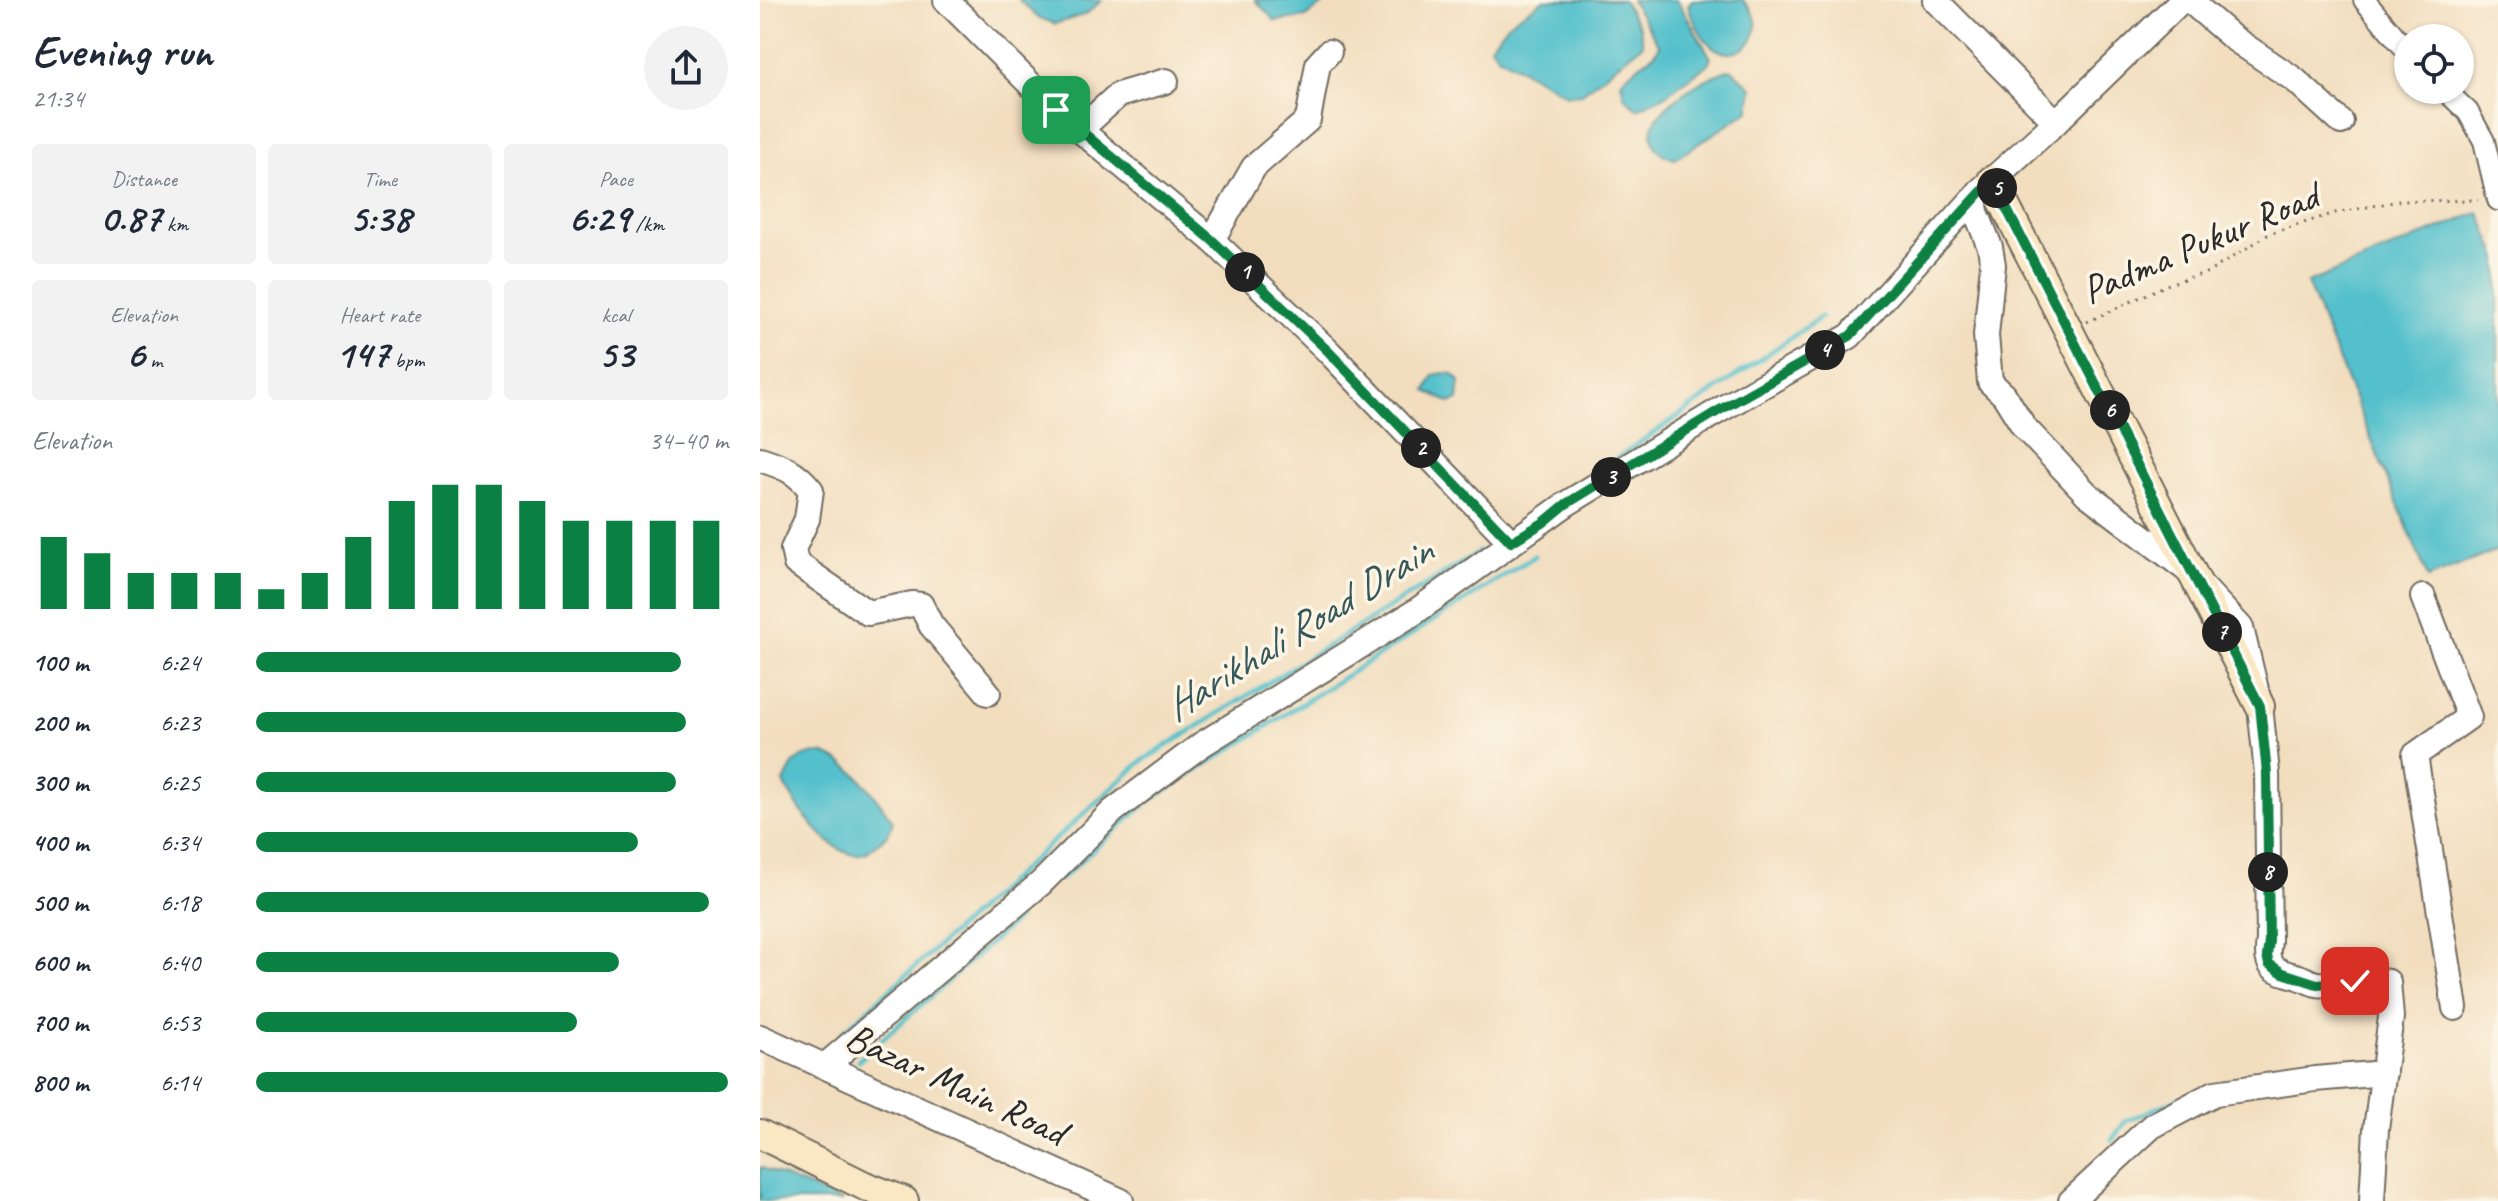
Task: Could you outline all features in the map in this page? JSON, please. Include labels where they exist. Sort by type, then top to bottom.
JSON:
[{"type":"main road","points":[[1987,185],[2069,330],[2260,706]]},
{"type":"main road","points":[[760,1134],[865,1186],[904,1201]]},
{"type":"street","points":[[946,0],[1056,110],[1212,240],[1328,351],[1511,542]]},
{"type":"street","points":[[1935,0],[2056,122]]},
{"type":"street","points":[[2182,0],[1974,199],[1993,265],[1986,335],[1990,382],[2004,395],[2024,427],[2087,494],[2186,569],[2241,628],[2260,706],[2267,773],[2269,964],[2283,973],[2317,984],[2388,982],[2391,1017],[2376,1129],[2372,1201]]},
{"type":"street","points":[[2189,0],[2233,38],[2295,80],[2341,122]]},
{"type":"street","points":[[2364,0],[2394,35]]},
{"type":"street","points":[[1212,240],[1254,167],[1308,120],[1318,64],[1329,52]]},
{"type":"street","points":[[1080,130],[1118,95],[1166,81]]},
{"type":"street","points":[[2460,104],[2468,112],[2484,141],[2498,200]]},
{"type":"street","points":[[826,1065],[1041,883],[1113,811],[1201,745],[1402,620],[1566,504],[1718,411],[1850,336],[1987,185]]},
{"type":"street","points":[[760,459],[790,469],[811,490],[807,519],[793,549],[796,563],[868,613],[921,605],[931,625],[988,693]]},
{"type":"street","points":[[2423,597],[2469,717],[2415,755],[2455,1008]]},
{"type":"street","name":"Bazar Main Road","points":[[760,1037],[1121,1201]]},
{"type":"street","points":[[2383,1201],[2400,1049]]},
{"type":"street","points":[[2071,1201],[2152,1126],[2215,1093],[2384,1073]]},
{"type":"path","name":"Padma Pukur Road","points":[[2069,330],[2171,283],[2209,272],[2269,234],[2335,213],[2399,201],[2498,200]]},
{"type":"water","points":[[1019,0],[1102,0],[1086,14],[1055,24],[1037,17]]},
{"type":"water","points":[[1255,0],[1329,0],[1306,17],[1275,21]]},
{"type":"water","points":[[1544,0],[1623,0],[1640,28],[1643,44],[1581,94],[1567,95],[1498,56],[1490,46],[1510,22]]},
{"type":"water","points":[[1631,0],[1677,0],[1711,58],[1707,65],[1663,97],[1637,109],[1624,96],[1621,82],[1660,46]]},
{"type":"water","points":[[1692,0],[1743,0],[1756,21],[1754,35],[1746,46],[1734,52],[1714,48],[1704,38],[1693,18],[1688,6]]},
{"type":"water","points":[[1731,69],[1752,88],[1749,111],[1675,159],[1661,152],[1653,140],[1653,129],[1667,106],[1693,87]]},
{"type":"water","points":[[2479,212],[2498,258],[2498,550],[2428,578],[2307,283]]},
{"type":"water","points":[[1453,374],[1460,381],[1458,400],[1450,403],[1426,391],[1434,375]]},
{"type":"water","points":[[821,753],[853,771],[893,821],[884,837],[865,853],[853,854],[841,850],[829,841],[806,817],[784,782],[797,760]]},
{"type":"water","points":[[760,1167],[843,1201],[760,1201]]},
{"type":"waterway","name":"Harikhali Road Drain","points":[[1609,464],[1821,317]]},
{"type":"waterway","name":"Harikhali Road Drain","points":[[841,1034],[1142,761],[1479,552]]},
{"type":"waterway","name":"Harikhali Road Drain","points":[[1061,879],[1147,802],[1535,556]]},
{"type":"waterway","name":"Harikhali Road Drain","points":[[858,1061],[1018,918]]},
{"type":"waterway","points":[[2112,1140],[2126,1121],[2178,1099]]},
{"type":"route","points":[[1056,110],[1212,240],[1328,351],[1511,542],[1543,523],[1566,504],[1718,411],[1850,336],[1992,180],[2260,706],[2267,773],[2269,964],[2283,973],[2317,984],[2355,981]]}]
